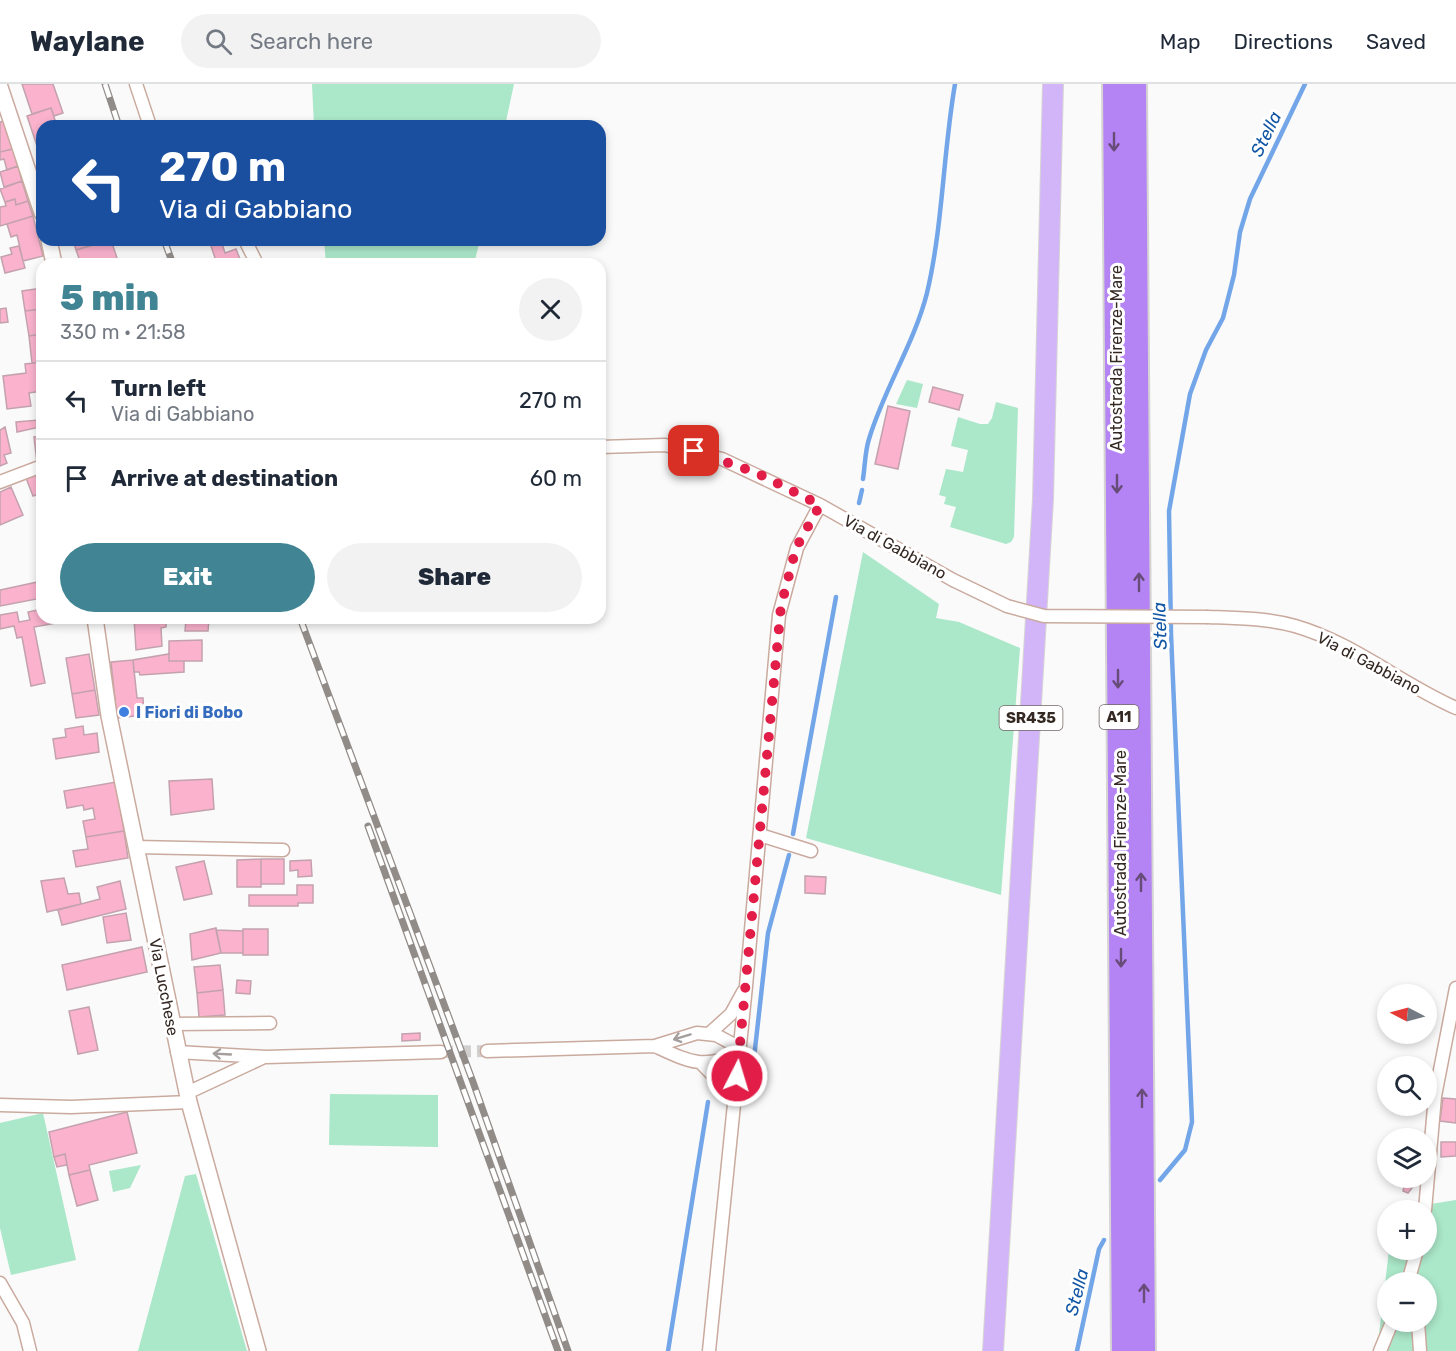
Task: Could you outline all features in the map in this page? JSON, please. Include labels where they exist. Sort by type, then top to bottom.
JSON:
[{"type":"highway","name":"Autostrada Firenze-Mare","points":[[1114,84],[1123,1351]]},
{"type":"highway","name":"Autostrada Firenze-Mare","points":[[1135,84],[1144,1351]]},
{"type":"main road","name":"SR435","points":[[993,1351],[1043,499],[1053,84]]},
{"type":"street","points":[[136,84],[148,120]]},
{"type":"street","points":[[0,87],[36,195]]},
{"type":"street","name":"Via di Gabbiano","points":[[606,447],[649,445],[680,447],[731,462],[820,505],[953,580],[1007,606],[1044,615],[1261,620],[1315,633],[1352,650],[1432,698],[1456,708]]},
{"type":"street","points":[[0,482],[36,468]]},
{"type":"street","points":[[709,1351],[740,1051],[782,596],[796,548],[820,505]]},
{"type":"street","name":"Via Lucchese","points":[[97,624],[109,716],[177,1052],[258,1351]]},
{"type":"street","points":[[760,835],[811,851]]},
{"type":"street","points":[[136,847],[283,849]]},
{"type":"street","points":[[710,1033],[731,1014],[746,986]]},
{"type":"street","points":[[1426,1200],[1435,1096],[1456,988]]},
{"type":"street","points":[[171,1024],[270,1023]]},
{"type":"street","points":[[487,1051],[655,1046],[686,1035],[710,1033],[740,1051]]},
{"type":"street","points":[[655,1046],[702,1064],[716,1063],[740,1051]]},
{"type":"street","points":[[177,1052],[266,1057],[441,1052]]},
{"type":"street","points":[[0,1105],[71,1107],[188,1098],[266,1057]]},
{"type":"street","points":[[702,1064],[735,1098]]},
{"type":"street","points":[[1411,1272],[1414,1260]]},
{"type":"street","points":[[1413,1266],[1416,1272]]},
{"type":"street","points":[[0,1282],[23,1323],[30,1351]]},
{"type":"street","points":[[1380,1351],[1388,1332]]},
{"type":"street","points":[[1419,1332],[1420,1351]]},
{"type":"green space","points":[[312,84],[514,84],[506,120],[314,120]]},
{"type":"green space","points":[[324,246],[478,246],[476,258],[326,258]]},
{"type":"green space","points":[[907,380],[923,384],[917,408],[896,404]]},
{"type":"green space","points":[[996,402],[1018,408],[1014,537],[1006,544],[950,527],[956,507],[944,504],[946,497],[939,495],[946,469],[963,472],[968,450],[951,446],[958,417],[980,424],[988,424]]},
{"type":"green space","points":[[863,552],[939,604],[936,618],[959,622],[1020,648],[1001,895],[806,838]]},
{"type":"green space","points":[[330,1094],[438,1095],[438,1147],[329,1145]]},
{"type":"green space","points":[[43,1113],[76,1260],[11,1275],[0,1228],[0,1123]]},
{"type":"green space","points":[[141,1165],[130,1188],[113,1192],[109,1171]]},
{"type":"green space","points":[[196,1174],[247,1351],[138,1351],[185,1176]]},
{"type":"green space","points":[[1456,1200],[1456,1351],[1377,1351],[1379,1332],[1437,1332],[1437,1272],[1386,1272],[1388,1260],[1437,1260],[1437,1203]]},
{"type":"building","points":[[22,84],[53,84],[63,113],[54,116],[51,108],[32,114]]},
{"type":"building","points":[[51,108],[55,120],[36,120],[36,143],[27,116]]},
{"type":"building","points":[[3,121],[13,149],[0,152],[0,122]]},
{"type":"building","points":[[13,149],[18,166],[7,170],[4,159],[0,160],[0,152]]},
{"type":"building","points":[[18,166],[22,181],[4,187],[0,172]]},
{"type":"building","points":[[22,181],[28,201],[16,205],[15,199],[5,202],[0,189]]},
{"type":"building","points":[[15,199],[16,205],[28,201],[33,216],[0,226],[0,207],[6,206],[5,202]]},
{"type":"building","points":[[33,216],[36,246],[40,246],[43,256],[23,261],[17,235],[11,237],[7,224]]},
{"type":"building","points":[[19,246],[25,268],[5,273],[1,257],[12,254],[10,248]]},
{"type":"building","points":[[75,246],[89,246],[76,250]]},
{"type":"building","points":[[90,246],[113,246],[117,258],[79,258],[76,250]]},
{"type":"building","points":[[211,246],[223,246],[225,253],[236,249],[240,258],[215,258]]},
{"type":"building","points":[[36,289],[36,310],[25,311],[22,291]]},
{"type":"building","points":[[6,308],[8,322],[0,323],[0,309]]},
{"type":"building","points":[[36,310],[36,335],[29,336],[25,311]]},
{"type":"building","points":[[36,335],[36,363],[32,363],[29,336]]},
{"type":"building","points":[[36,363],[36,392],[29,393],[31,406],[7,409],[3,376],[26,373],[25,364]]},
{"type":"building","points":[[933,387],[963,395],[959,410],[929,402]]},
{"type":"building","points":[[888,406],[910,411],[898,469],[875,464]]},
{"type":"building","points":[[36,420],[36,428],[17,432],[16,422]]},
{"type":"building","points":[[5,427],[11,453],[4,455],[7,463],[0,466],[0,430]]},
{"type":"building","points":[[36,474],[36,495],[33,496],[26,478]]},
{"type":"building","points":[[11,487],[23,515],[0,525],[0,492]]},
{"type":"building","points":[[36,582],[36,599],[0,606],[0,590]]},
{"type":"building","points":[[36,610],[36,624],[50,624],[34,627],[45,683],[31,686],[22,637],[17,638],[14,626],[0,629],[0,615],[17,612],[19,622],[30,620],[28,612]]},
{"type":"building","points":[[134,624],[166,624],[166,627],[161,628],[162,646],[136,650]]},
{"type":"building","points":[[186,624],[209,624],[208,631],[185,631]]},
{"type":"building","points":[[202,640],[202,661],[169,661],[169,641]]},
{"type":"building","points":[[89,654],[95,690],[72,694],[66,658]]},
{"type":"building","points":[[169,654],[169,661],[184,661],[184,672],[140,675],[139,672],[134,672],[133,660]]},
{"type":"building","points":[[133,660],[137,698],[143,698],[144,715],[117,718],[111,662]]},
{"type":"building","points":[[95,690],[99,715],[76,718],[72,694]]},
{"type":"building","points":[[83,726],[84,735],[97,733],[99,752],[56,759],[53,739],[66,737],[65,729]]},
{"type":"building","points":[[212,779],[214,809],[171,815],[169,781]]},
{"type":"building","points":[[116,782],[124,831],[86,837],[83,821],[95,819],[93,808],[84,810],[83,805],[67,808],[64,791]]},
{"type":"building","points":[[124,831],[128,858],[76,867],[73,851],[88,849],[86,837]]},
{"type":"building","points":[[261,859],[284,859],[284,884],[261,884]]},
{"type":"building","points":[[261,859],[261,887],[237,887],[237,860]]},
{"type":"building","points":[[311,860],[312,876],[298,877],[298,870],[290,871],[290,861]]},
{"type":"building","points":[[204,861],[212,894],[184,900],[176,867]]},
{"type":"building","points":[[805,876],[826,877],[825,894],[805,893]]},
{"type":"building","points":[[64,878],[68,894],[79,893],[81,904],[47,912],[41,881]]},
{"type":"building","points":[[120,881],[126,909],[62,925],[58,910],[100,899],[97,887]]},
{"type":"building","points":[[297,885],[313,885],[313,903],[298,903],[298,906],[249,906],[249,895],[297,895]]},
{"type":"building","points":[[126,913],[131,940],[107,943],[103,917]]},
{"type":"building","points":[[216,928],[221,953],[192,960],[190,934]]},
{"type":"building","points":[[243,929],[268,929],[268,955],[243,955]]},
{"type":"building","points":[[216,930],[243,931],[243,953],[221,953]]},
{"type":"building","points":[[142,947],[147,972],[67,990],[62,965]]},
{"type":"building","points":[[220,965],[223,990],[197,993],[194,967]]},
{"type":"building","points":[[237,980],[251,981],[250,994],[236,993]]},
{"type":"building","points":[[223,990],[225,1015],[199,1017],[197,993]]},
{"type":"building","points":[[89,1007],[98,1050],[78,1054],[69,1011]]},
{"type":"building","points":[[420,1033],[420,1040],[402,1041],[402,1034]]},
{"type":"building","points":[[1443,1098],[1456,1099],[1456,1123],[1440,1121]]},
{"type":"building","points":[[127,1112],[137,1153],[89,1165],[90,1170],[69,1175],[65,1154],[54,1157],[49,1132]]},
{"type":"building","points":[[1441,1142],[1456,1142],[1456,1156],[1441,1157]]},
{"type":"building","points":[[65,1154],[67,1165],[57,1167],[54,1157]]},
{"type":"building","points":[[90,1170],[98,1200],[77,1206],[69,1175]]},
{"type":"building","points":[[1404,1188],[1412,1188],[1408,1193],[1403,1191]]},
{"type":"waterway","points":[[863,479],[867,448],[875,420],[915,330],[927,293],[940,215],[955,84]]},
{"type":"waterway","name":"Stella","points":[[1160,1180],[1185,1150],[1192,1122],[1171,634],[1169,511],[1190,394],[1206,350],[1223,318],[1234,275],[1240,232],[1250,199],[1305,84]]},
{"type":"waterway","points":[[859,503],[862,490]]},
{"type":"waterway","points":[[793,834],[836,597]]},
{"type":"waterway","points":[[753,1067],[768,933],[789,855]]},
{"type":"waterway","points":[[668,1351],[708,1102]]},
{"type":"waterway","name":"Stella","points":[[1077,1351],[1099,1249],[1104,1240]]},
{"type":"tunnel","points":[[441,1052],[487,1051]]},
{"type":"railway","points":[[105,84],[117,120]]},
{"type":"railway","points":[[166,246],[171,258]]},
{"type":"railway","points":[[302,624],[473,1082],[568,1351]]},
{"type":"railway","points":[[368,826],[558,1351]]},
{"type":"place","name":"I Fiori di Bobo","points":[[124,712]]},
{"type":"route","points":[[694,451],[757,473],[820,505],[796,548],[779,615],[737,1076]]}]
